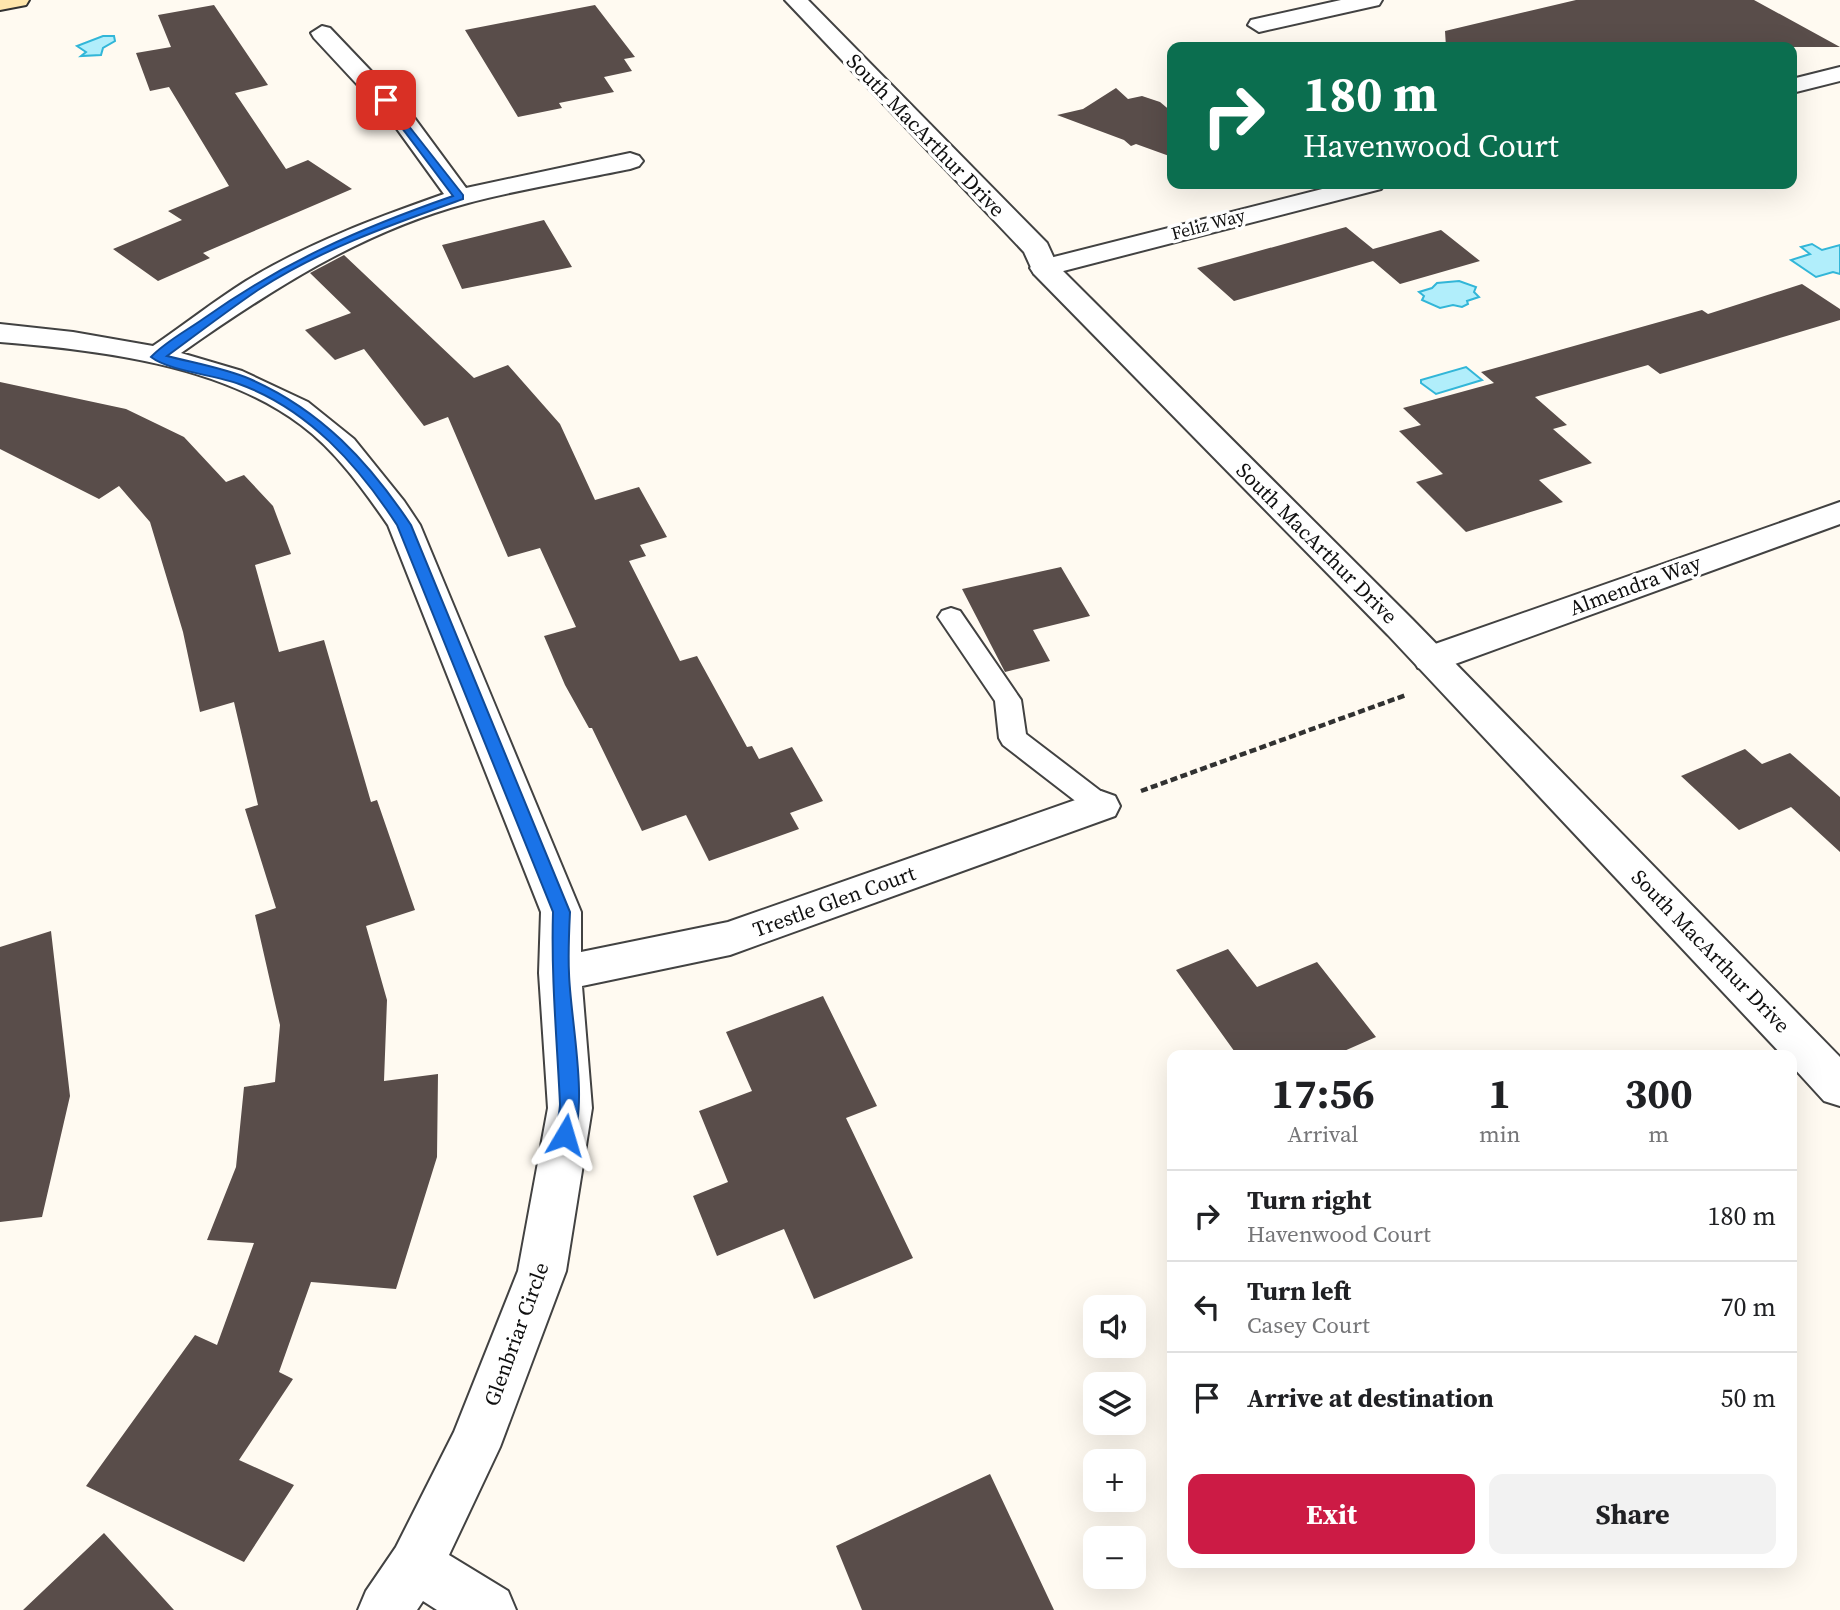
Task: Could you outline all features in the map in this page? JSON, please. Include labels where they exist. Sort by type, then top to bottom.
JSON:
[{"type":"main road","points":[[0,3],[18,0]]},
{"type":"street","name":"South MacArthur Drive","points":[[796,0],[1037,248],[1044,268],[1440,669],[1840,1087]]},
{"type":"street","points":[[1259,25],[1371,0]]},
{"type":"street","points":[[322,33],[401,117],[460,197]]},
{"type":"street","points":[[1797,85],[1840,74]]},
{"type":"street","points":[[157,357],[256,287],[320,252],[379,226],[460,197],[630,161]]},
{"type":"street","name":"Feliz Way","points":[[1044,268],[1353,189]]},
{"type":"street","name":"Glenbriar Circle","points":[[0,333],[97,344],[244,381],[297,408],[336,440],[375,480],[404,525],[561,912],[560,973],[569,1108],[542,1271],[474,1447],[415,1566],[385,1610]]},
{"type":"street","name":"Almendra Way","points":[[1440,669],[1840,512]]},
{"type":"street","name":"Trestle Glen Court","points":[[560,973],[730,938],[1101,806]]},
{"type":"street","points":[[415,1566],[489,1610]]},
{"type":"lane","points":[[951,617],[1008,700],[1013,738],[1101,806]]},
{"type":"path","points":[[1101,806],[1440,669]]},
{"type":"water","points":[[103,36],[114,36],[115,41],[103,48],[101,55],[81,56],[86,52],[77,46]]},
{"type":"water","points":[[1812,244],[1822,250],[1840,245],[1840,274],[1833,272],[1816,277],[1791,260],[1810,254],[1801,247]]},
{"type":"water","points":[[1459,281],[1476,287],[1474,292],[1479,297],[1467,301],[1468,304],[1462,307],[1453,305],[1440,308],[1422,300],[1424,296],[1419,292],[1432,288],[1437,283]]},
{"type":"water","points":[[1466,367],[1482,380],[1436,394],[1421,383],[1421,380]]},
{"type":"building","points":[[1576,0],[1754,0],[1840,47],[1797,47],[1797,42],[1446,42],[1445,31]]},
{"type":"building","points":[[214,5],[268,85],[235,93],[286,169],[308,160],[352,189],[203,253],[210,258],[158,281],[113,249],[182,220],[168,211],[229,186],[169,87],[150,91],[136,53],[171,47],[158,15]]},
{"type":"building","points":[[595,5],[635,57],[624,59],[632,71],[604,77],[614,92],[559,103],[562,108],[518,117],[465,30]]},
{"type":"building","points":[[1116,88],[1128,99],[1142,96],[1160,102],[1167,108],[1167,155],[1136,144],[1131,146],[1124,140],[1057,115],[1083,109]]},
{"type":"building","points":[[544,220],[572,267],[462,289],[442,245]]},
{"type":"building","points":[[1346,227],[1373,249],[1441,230],[1480,261],[1400,284],[1373,261],[1234,301],[1197,268]]},
{"type":"building","points":[[344,255],[474,378],[508,365],[560,424],[595,500],[639,487],[667,537],[640,545],[646,556],[629,561],[680,661],[697,656],[747,747],[752,746],[759,759],[792,747],[823,801],[790,813],[799,829],[709,861],[686,815],[642,831],[592,728],[589,728],[565,685],[544,636],[576,627],[540,548],[508,557],[448,417],[424,426],[364,349],[335,360],[305,330],[351,313],[310,273]]},
{"type":"building","points":[[1802,284],[1840,309],[1840,320],[1660,374],[1648,365],[1535,397],[1567,425],[1553,429],[1592,463],[1539,480],[1563,502],[1466,532],[1416,482],[1443,474],[1399,431],[1421,425],[1403,408],[1494,383],[1481,372],[1702,310],[1708,314]]},
{"type":"building","points":[[0,382],[126,409],[184,437],[226,482],[244,475],[273,506],[291,554],[255,565],[279,652],[324,640],[371,802],[377,800],[415,910],[366,926],[387,1000],[384,1081],[438,1074],[437,1157],[396,1289],[311,1282],[279,1372],[293,1379],[239,1460],[294,1485],[244,1562],[86,1486],[195,1335],[217,1345],[254,1243],[207,1240],[236,1167],[244,1087],[275,1082],[280,1025],[255,915],[276,908],[245,809],[258,805],[234,702],[200,712],[183,632],[150,522],[119,486],[99,499],[0,449]]},
{"type":"building","points":[[1061,567],[1090,616],[1033,630],[1050,661],[1005,672],[962,589]]},
{"type":"building","points":[[1745,749],[1762,764],[1790,753],[1840,797],[1840,852],[1791,807],[1739,830],[1681,776]]},
{"type":"building","points":[[51,931],[70,1096],[42,1217],[0,1222],[0,947]]},
{"type":"building","points":[[1228,949],[1257,987],[1317,962],[1376,1037],[1346,1050],[1233,1050],[1176,970]]},
{"type":"building","points":[[823,996],[877,1106],[846,1118],[913,1258],[814,1299],[784,1229],[717,1256],[693,1196],[728,1182],[699,1111],[752,1091],[726,1032]]},
{"type":"building","points":[[990,1474],[1054,1610],[862,1610],[836,1546]]},
{"type":"building","points":[[104,1533],[174,1610],[23,1610]]},
{"type":"route","points":[[386,100],[460,197],[379,226],[320,252],[256,287],[157,357],[244,381],[297,408],[336,440],[375,480],[404,525],[561,912],[560,973],[569,1108],[565,1135]]}]
